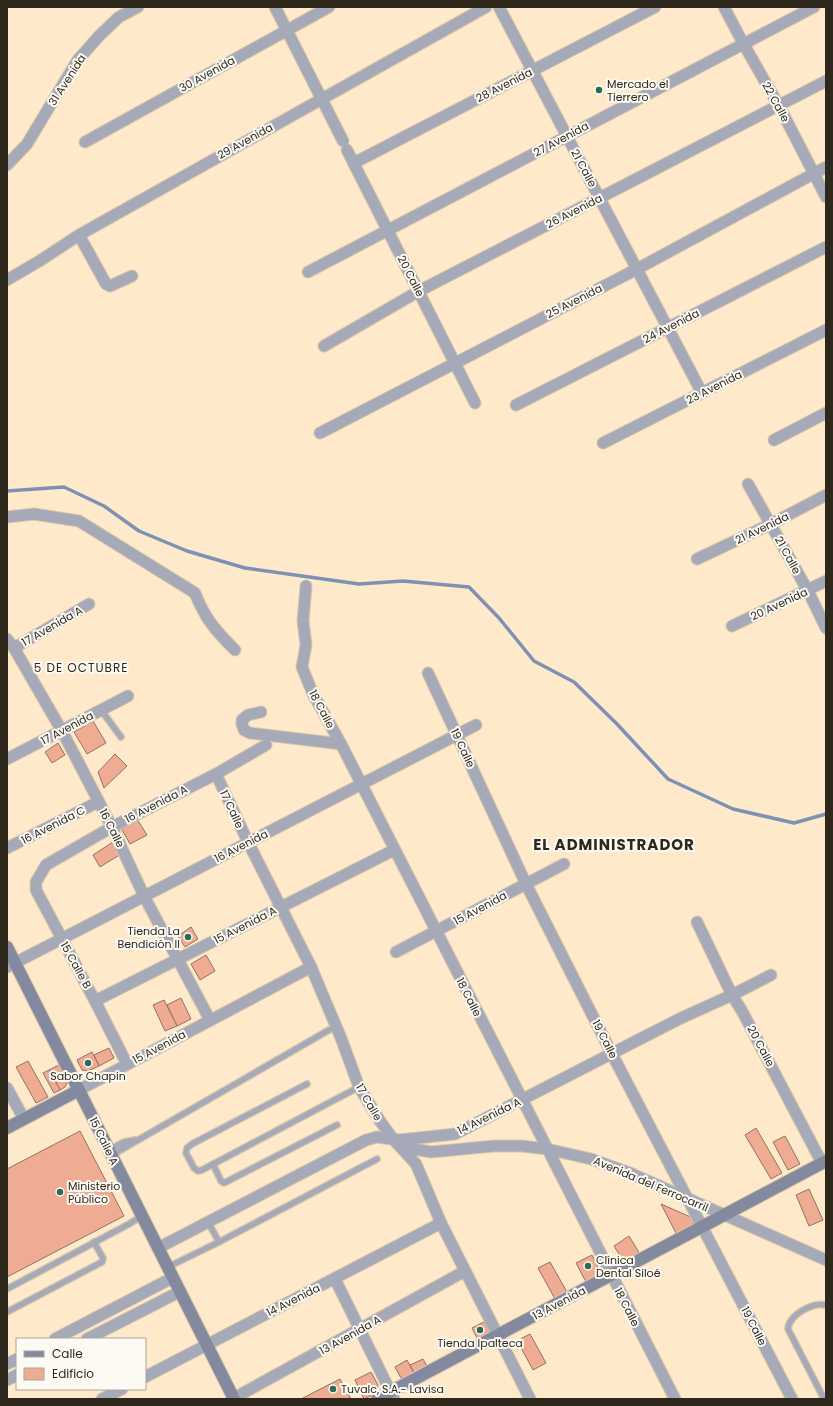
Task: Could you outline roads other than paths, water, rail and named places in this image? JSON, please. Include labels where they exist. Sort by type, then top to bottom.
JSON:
[{"type":"street","name":"31 Avenida","points":[[7,164],[27,144],[77,61],[99,36],[119,17],[138,7]]},
{"type":"street","name":"20 Calle","points":[[275,7],[475,403]]},
{"type":"street","name":"30 Avenida","points":[[84,142],[329,7]]},
{"type":"street","name":"29 Avenida","points":[[7,280],[41,260],[79,234],[486,7]]},
{"type":"street","name":"21 Calle","points":[[499,7],[702,393]]},
{"type":"street","name":"28 Avenida","points":[[354,163],[655,7]]},
{"type":"street","name":"22 Calle","points":[[724,7],[743,44],[779,106],[826,197]]},
{"type":"street","name":"27 Avenida","points":[[308,272],[814,7]]},
{"type":"street","name":"26 Avenida","points":[[324,346],[419,291],[826,81]]},
{"type":"street","name":"25 Avenida","points":[[320,433],[636,269],[826,167]]},
{"type":"street","points":[[79,234],[106,284],[110,286],[132,276]]},
{"type":"street","name":"24 Avenida","points":[[516,405],[826,247]]},
{"type":"street","name":"23 Avenida","points":[[603,444],[826,330]]},
{"type":"street","points":[[774,440],[826,413]]},
{"type":"street","name":"21 Calle","points":[[748,484],[808,591],[826,628]]},
{"type":"street","name":"21 Avenida","points":[[696,559],[771,524],[826,494]]},
{"type":"street","points":[[7,517],[34,514],[79,521],[195,593],[202,611],[213,627],[235,650]]},
{"type":"street","name":"20 Avenida","points":[[732,626],[808,591],[826,581]]},
{"type":"street","name":"18 Calle","points":[[306,586],[303,622],[306,645],[302,668],[313,694],[341,744],[546,1149],[675,1399]]},
{"type":"street","name":"17 Avenida A","points":[[10,644],[89,604]]},
{"type":"street","name":"16 Calle","points":[[10,644],[62,731],[112,827],[144,896],[210,1020]]},
{"type":"street","name":"19 Calle","points":[[428,673],[526,884],[612,1054],[792,1399]]},
{"type":"street","name":"17 Avenida","points":[[7,759],[128,696]]},
{"type":"street","points":[[260,712],[248,715],[242,720],[244,730],[250,733],[341,744]]},
{"type":"street","name":"16 Avenida","points":[[11,965],[476,724]]},
{"type":"street","name":"16 Avenida A","points":[[46,866],[112,827],[216,774],[266,745]]},
{"type":"street","name":"17 Calle","points":[[216,774],[248,842],[311,967],[341,1038],[359,1087],[380,1121],[416,1164],[441,1223],[530,1399]]},
{"type":"street","name":"16 Avenida C","points":[[7,848],[98,802]]},
{"type":"street","name":"15 Avenida A","points":[[95,1001],[394,850]]},
{"type":"street","name":"15 Avenida","points":[[396,952],[564,864]]},
{"type":"street","name":"15 Calle B","points":[[46,866],[36,882],[36,890],[127,1064]]},
{"type":"street","name":"20 Calle","points":[[697,922],[732,996],[742,1011],[825,1165]]},
{"type":"street","name":"15 Calle A","points":[[7,947],[11,965],[79,1090],[234,1399]]},
{"type":"street","name":"15 Avenida","points":[[7,1128],[311,967]]},
{"type":"street","name":"14 Avenida A","points":[[158,1248],[366,1140],[377,1137],[396,1140],[455,1134],[679,1019],[732,996],[771,975]]},
{"type":"street","points":[[7,1088],[24,1119]]},
{"type":"street","name":"Avenida del Ferrocarril","points":[[396,1140],[414,1149],[431,1152],[494,1146],[522,1146],[546,1149],[591,1159],[630,1173],[826,1260]]},
{"type":"street","name":"13 Avenida","points":[[377,1399],[392,1395],[498,1335],[724,1215],[825,1165]]},
{"type":"street","name":"14 Avenida","points":[[146,1376],[441,1223]]},
{"type":"street","name":"13 Avenida A","points":[[234,1399],[465,1271]]},
{"type":"street","points":[[57,1338],[170,1273]]},
{"type":"street","points":[[335,1279],[392,1395]]},
{"type":"street","points":[[89,1338],[179,1292]]},
{"type":"street","points":[[7,1364],[16,1360]]},
{"type":"street","points":[[7,1380],[16,1376]]},
{"type":"street","points":[[102,1399],[120,1390]]},
{"type":"lane","points":[[101,710],[121,737]]},
{"type":"lane","points":[[110,1152],[126,1148],[137,1140],[329,1030]]},
{"type":"lane","points":[[307,1084],[192,1144],[186,1153],[194,1168],[198,1171],[202,1170],[359,1087]]},
{"type":"lane","points":[[213,1164],[221,1181],[224,1183],[336,1125]]},
{"type":"lane","points":[[170,1273],[219,1242],[377,1159]]},
{"type":"lane","points":[[7,1290],[130,1224],[142,1216]]},
{"type":"lane","points":[[208,1222],[219,1242]]},
{"type":"lane","points":[[7,1312],[102,1262],[103,1258],[94,1242]]},
{"type":"lane","points":[[824,1399],[788,1329],[791,1320],[807,1308],[821,1304],[826,1305]]},
{"type":"waterway","points":[[7,491],[64,487],[104,506],[139,531],[187,551],[245,568],[359,584],[403,581],[469,587],[499,618],[534,661],[574,682],[617,724],[668,779],[733,809],[794,823],[826,814]]},
{"type":"place","name":"Mercado el Tierrero","points":[[599,90]]},
{"type":"place","name":"Tienda La Bendición II","points":[[188,937]]},
{"type":"place","name":"Sabor Chapin","points":[[88,1063]]},
{"type":"place","name":"Ministerio Público","points":[[60,1192]]},
{"type":"place","name":"Clínica Dental Siloé","points":[[588,1266]]},
{"type":"place","name":"Tienda Ipalteca","points":[[480,1330]]},
{"type":"place","name":"Tuvalc, S.A.- Lavisa","points":[[333,1389]]},
{"type":"district","name":"5 DE OCTUBRE","points":[[81,667]]},
{"type":"district","name":"EL ADMINISTRADOR","points":[[614,844]]}]
